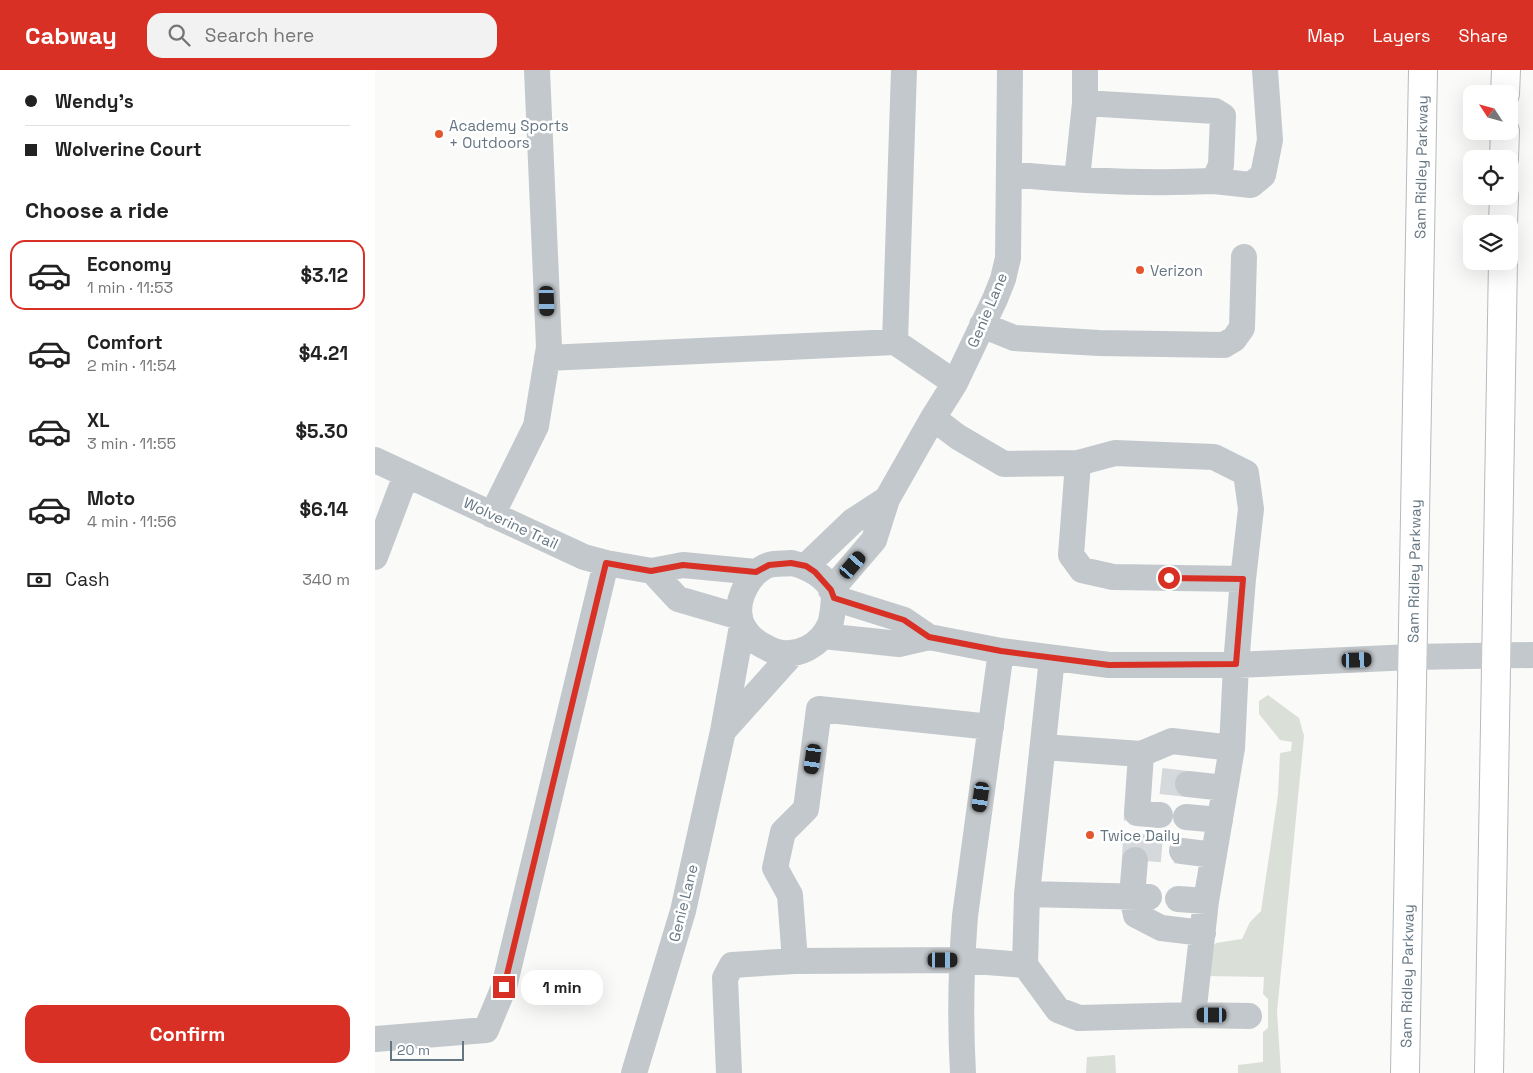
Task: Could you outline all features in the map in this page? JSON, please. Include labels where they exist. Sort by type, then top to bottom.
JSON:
[{"type":"main road","name":"Sam Ridley Parkway","points":[[1405,1073],[1423,70]]},
{"type":"main road","points":[[1505,85],[1506,70]]},
{"type":"main road","points":[[1489,1073],[1503,270]]},
{"type":"street","points":[[492,515],[536,426],[549,347],[537,70]]},
{"type":"street","points":[[895,342],[904,70]]},
{"type":"street","name":"Genie Lane","points":[[832,594],[874,540],[887,499],[933,418],[955,384],[1003,279],[1008,258],[1010,70]]},
{"type":"street","points":[[1077,180],[1085,103],[1085,70]]},
{"type":"street","points":[[1257,70],[1253,83],[1257,150],[1263,175]]},
{"type":"street","points":[[1009,174],[1077,180],[1162,183],[1214,180],[1251,185],[1263,175],[1270,140],[1265,70]]},
{"type":"street","points":[[1085,103],[1215,111],[1223,116],[1221,165],[1214,180]]},
{"type":"street","points":[[983,325],[1014,338],[1099,343],[1224,345],[1234,339],[1242,328],[1244,257]]},
{"type":"street","points":[[547,358],[895,342],[955,384]]},
{"type":"street","points":[[933,418],[959,437],[1004,464],[1078,463],[1115,453],[1214,457],[1246,473],[1251,509],[1236,664],[1232,748],[1206,901],[1193,1015]]},
{"type":"street","name":"Wolverine Trail","points":[[375,460],[584,557],[651,571],[683,565],[756,572]]},
{"type":"street","points":[[1078,463],[1071,555],[1082,570],[1113,577],[1243,579]]},
{"type":"street","points":[[375,557],[406,475]]},
{"type":"street","name":"Genie Lane","points":[[806,566],[853,522],[887,499]]},
{"type":"street","points":[[375,1039],[486,1030],[504,987],[606,563]]},
{"type":"street","points":[[741,622],[743,591],[756,572],[769,565],[791,563],[806,566],[815,572],[832,594],[904,620],[929,637],[1001,651],[1109,665],[1236,664],[1533,654]]},
{"type":"street","points":[[651,571],[678,599],[741,622],[755,641],[766,648],[791,654],[803,651],[814,645],[823,636],[831,622],[832,594]]},
{"type":"street","name":"Genie Lane","points":[[634,1073],[683,911],[723,731],[741,622]]},
{"type":"street","points":[[823,636],[899,644],[929,637]]},
{"type":"street","points":[[963,1073],[961,1038],[962,960],[965,916],[1001,651]]},
{"type":"street","name":"Genie Lane","points":[[723,731],[791,654]]},
{"type":"street","points":[[1052,658],[1027,894],[1025,965],[1058,1010],[1079,1018],[1193,1015],[1249,1016]]},
{"type":"street","points":[[795,962],[790,895],[775,868],[783,832],[806,809],[819,709],[991,727]]},
{"type":"street","points":[[1160,814],[1137,813],[1148,771],[1172,741],[1232,748]]},
{"type":"street","points":[[1043,747],[1148,771]]},
{"type":"street","points":[[1188,784],[1225,788]]},
{"type":"street","points":[[1186,817],[1220,820]]},
{"type":"street","points":[[1182,851],[1214,855]]},
{"type":"street","points":[[1135,860],[1142,896],[1136,915],[1161,928],[1203,933]]},
{"type":"street","points":[[1027,894],[1142,896]]},
{"type":"street","points":[[1178,899],[1206,901]]},
{"type":"street","points":[[729,1073],[725,978],[732,965],[795,962],[962,960],[1025,965]]},
{"type":"shaded area","points":[[1268,695],[1299,718],[1304,736],[1277,1012],[1281,1073],[1238,1073],[1238,1065],[1263,1062],[1263,1032],[1268,1028],[1268,999],[1263,994],[1264,977],[1206,976],[1206,953],[1216,943],[1242,939],[1250,922],[1261,911],[1278,795],[1280,753],[1291,751],[1292,742],[1280,740],[1259,714],[1259,701]]},
{"type":"shaded area","points":[[1115,1055],[1116,1073],[1086,1073],[1087,1057]]},
{"type":"tunnel","points":[[1161,781],[1188,784]]},
{"type":"tunnel","points":[[1135,860],[1137,813]]},
{"type":"tunnel","points":[[1136,847],[1182,851]]},
{"type":"place","name":"Academy Sports + Outdoors","points":[[439,134]]},
{"type":"place","name":"Verizon","points":[[1140,270]]},
{"type":"place","name":"Twice Daily","points":[[1090,835]]},
{"type":"route","points":[[504,987],[606,563],[651,571],[683,565],[756,572],[769,565],[791,563],[806,566],[815,572],[831,590],[834,598],[904,620],[929,637],[1001,651],[1109,665],[1236,664],[1243,579],[1169,578]]}]
